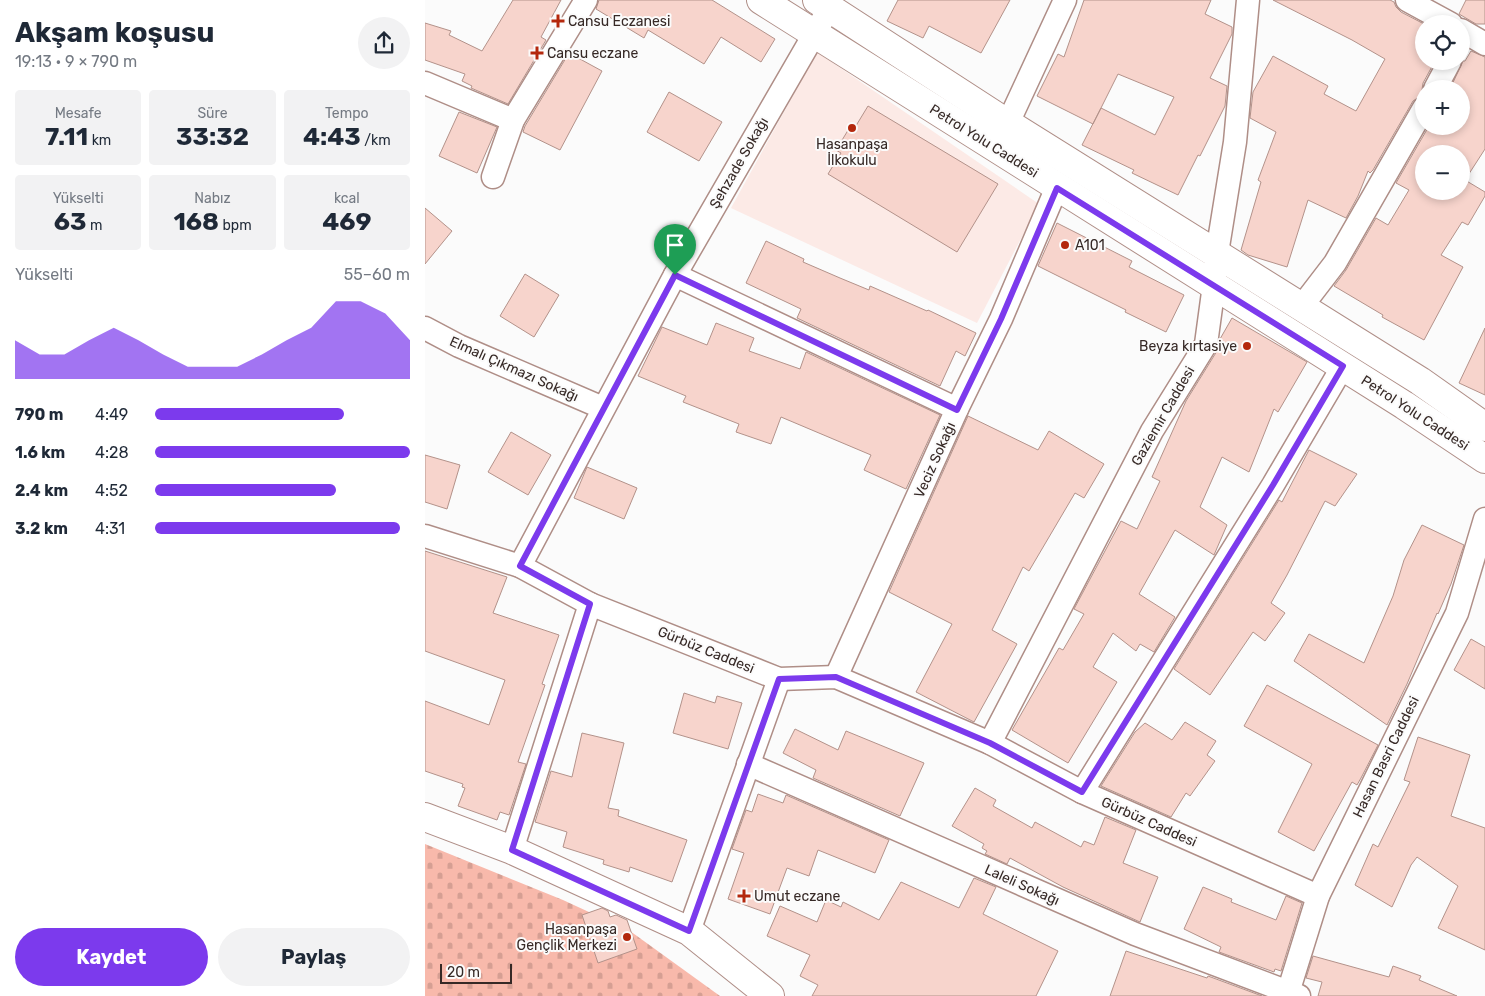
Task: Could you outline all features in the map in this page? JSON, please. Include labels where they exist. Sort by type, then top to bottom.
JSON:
[{"type":"main road","name":"Petrol Yolu Caddesi","points":[[761,0],[1057,188],[1343,366],[1485,459]]},
{"type":"main road","name":"Petrol Yolu Caddesi","points":[[826,3],[1008,123],[1217,252],[1420,381],[1485,427]]},
{"type":"main road","points":[[425,817],[512,850],[689,931],[770,996]]},
{"type":"street","points":[[493,178],[513,120],[585,0]]},
{"type":"street","points":[[1008,123],[1065,0]]},
{"type":"street","name":"Gaziemir Caddesi","points":[[990,743],[1152,431],[1206,344],[1215,285],[1217,252],[1235,142],[1248,0]]},
{"type":"street","points":[[1407,0],[1432,15]]},
{"type":"street","name":"Şehzade Sokağı","points":[[520,566],[675,275],[815,33],[826,3]]},
{"type":"street","points":[[1470,37],[1485,44]]},
{"type":"street","points":[[425,83],[513,120]]},
{"type":"street","points":[[1302,306],[1335,263],[1415,124]]},
{"type":"street","name":"Veciz Sokağı","points":[[836,677],[957,410],[1001,319],[1057,188]]},
{"type":"street","points":[[675,275],[957,410]]},
{"type":"street","name":"Elmalı Çıkmazı Sokağı","points":[[425,328],[459,346],[603,408]]},
{"type":"street","points":[[1082,792],[1273,485],[1343,366]]},
{"type":"street","name":"Hasan Basri Caddesi","points":[[1291,995],[1318,896],[1457,613],[1485,519]]},
{"type":"street","name":"Gürbüz Caddesi","points":[[425,536],[520,566],[590,604],[779,679],[836,677],[990,743],[1082,792],[1318,896]]},
{"type":"street","points":[[512,850],[590,604]]},
{"type":"street","points":[[689,931],[779,679]]},
{"type":"street","name":"Laleli Sokağı","points":[[748,764],[1135,934],[1291,995]]},
{"type":"shaded area","name":"Hasanpaşa İlkokulu","points":[[817,52],[1039,204],[977,323],[731,208]]},
{"type":"green space","points":[[425,844],[563,900],[630,931],[720,996],[425,996]]},
{"type":"building","points":[[513,0],[561,0],[541,37],[546,40],[508,104],[471,88],[472,86],[462,81],[465,74],[425,60],[425,23],[451,31],[449,35],[482,51]]},
{"type":"building","points":[[599,0],[712,0],[775,39],[761,62],[721,37],[704,64],[648,30],[644,38],[596,9]]},
{"type":"building","points":[[898,0],[1010,0],[981,53],[929,26],[923,38],[887,21]]},
{"type":"building","points":[[1084,0],[1211,0],[1205,14],[1232,27],[1232,34],[1210,78],[1227,86],[1225,106],[1178,195],[1132,173],[1134,170],[1082,145],[1093,124],[1037,96],[1058,54],[1064,57]],"holes":[[[1118,74],[1174,97],[1155,135],[1101,108]]]},
{"type":"building","points":[[1273,0],[1390,0],[1394,2],[1401,12],[1415,19],[1415,70],[1430,70],[1425,80],[1415,80],[1415,100],[1373,170],[1370,173],[1368,171],[1358,196],[1346,218],[1308,200],[1287,267],[1248,255],[1241,250],[1261,182],[1258,180],[1276,132],[1250,118],[1253,92],[1273,56],[1328,86],[1324,94],[1356,111],[1385,59]]},
{"type":"building","points":[[1466,0],[1485,0],[1485,24],[1476,24],[1470,20],[1470,15],[1459,14]]},
{"type":"building","points":[[1471,51],[1485,57],[1485,149],[1470,172],[1470,145],[1418,145],[1424,135],[1470,135],[1470,80],[1454,80],[1459,70],[1470,70]]},
{"type":"building","points":[[569,53],[602,71],[560,150],[523,132]]},
{"type":"building","points":[[669,92],[722,122],[699,161],[647,132]]},
{"type":"building","points":[[868,106],[998,184],[957,252],[828,174],[841,153],[836,150],[850,127],[854,129]]},
{"type":"building","points":[[459,112],[497,127],[477,173],[439,156]]},
{"type":"building","points":[[1415,150],[1415,200],[1470,200],[1470,183],[1485,192],[1485,196],[1468,225],[1462,222],[1441,255],[1463,267],[1424,340],[1382,317],[1383,315],[1334,286],[1346,270],[1376,218],[1388,225],[1409,190],[1396,183]]},
{"type":"building","points":[[425,208],[452,231],[425,264]]},
{"type":"building","points":[[1057,223],[1132,261],[1129,267],[1184,295],[1166,332],[1038,266]]},
{"type":"building","points":[[766,241],[804,259],[803,262],[869,290],[870,286],[928,310],[976,333],[965,356],[956,351],[940,386],[797,318],[801,309],[746,283]]},
{"type":"building","points":[[525,274],[559,295],[534,337],[500,316]]},
{"type":"building","points":[[1232,318],[1307,362],[1278,412],[1274,409],[1249,472],[1222,457],[1200,507],[1227,525],[1214,555],[1175,530],[1139,594],[1175,617],[1154,652],[1140,644],[1136,651],[1113,633],[1093,667],[1117,682],[1068,763],[1012,730],[1059,648],[1063,650],[1084,614],[1074,609],[1121,521],[1137,529],[1160,481],[1152,477],[1186,401],[1217,351],[1220,339]]},
{"type":"building","points":[[716,323],[754,338],[749,351],[800,369],[806,352],[940,415],[906,489],[864,470],[871,455],[781,417],[771,444],[736,432],[739,424],[683,402],[686,396],[638,376],[662,327],[707,345]]},
{"type":"building","points":[[1485,328],[1485,395],[1459,383]]},
{"type":"building","points":[[968,416],[1038,450],[1049,431],[1104,464],[1084,498],[1075,493],[1029,571],[1023,567],[992,630],[1017,644],[974,722],[916,692],[952,624],[889,592]]},
{"type":"building","points":[[511,432],[551,455],[528,495],[488,472]]},
{"type":"building","points":[[1309,450],[1357,474],[1335,506],[1325,501],[1271,603],[1285,613],[1265,641],[1253,632],[1210,695],[1174,669],[1279,500],[1282,502]]},
{"type":"building","points":[[425,455],[460,465],[447,509],[425,502]]},
{"type":"building","points":[[587,467],[637,488],[624,519],[574,498]]},
{"type":"building","points":[[1422,525],[1464,545],[1451,584],[1387,725],[1294,661],[1309,634],[1364,663],[1393,596],[1404,560]]},
{"type":"building","points":[[425,551],[507,577],[493,613],[559,635],[542,684],[545,685],[518,762],[526,764],[509,815],[500,812],[497,820],[458,806],[465,788],[462,787],[463,784],[425,771],[425,701],[489,725],[505,680],[425,651]]},
{"type":"building","points":[[1471,639],[1485,647],[1485,689],[1454,670]]},
{"type":"building","points":[[1267,685],[1378,745],[1357,785],[1352,782],[1314,851],[1278,832],[1312,764],[1244,726]]},
{"type":"building","points":[[684,693],[715,703],[717,696],[742,703],[728,749],[673,733]]},
{"type":"building","points":[[1185,722],[1216,741],[1207,755],[1215,761],[1190,796],[1186,793],[1171,817],[1101,786],[1135,732],[1145,723],[1172,740]]},
{"type":"building","points":[[795,729],[838,750],[846,731],[924,763],[900,816],[813,778],[816,770],[783,753]]},
{"type":"building","points":[[582,733],[624,743],[608,808],[619,810],[618,816],[687,840],[672,882],[630,867],[629,872],[603,864],[604,860],[563,847],[567,832],[535,822],[551,771],[572,777]]},
{"type":"building","points":[[1418,737],[1470,755],[1451,816],[1485,828],[1485,950],[1438,928],[1458,886],[1417,857],[1411,865],[1392,907],[1355,885],[1373,844],[1378,847],[1410,782],[1404,780]]},
{"type":"building","points":[[975,788],[996,800],[993,806],[1032,828],[1035,822],[1081,847],[1084,841],[1094,845],[1105,817],[1136,830],[1123,863],[1158,877],[1140,922],[1063,887],[1010,858],[1007,864],[985,854],[987,851],[982,848],[984,844],[952,826]]},
{"type":"building","points":[[758,794],[783,803],[786,795],[889,840],[875,873],[818,850],[809,876],[787,868],[770,914],[728,899],[744,853],[732,849],[746,810],[752,812]]},
{"type":"building","points":[[974,878],[996,887],[983,914],[1058,951],[1036,996],[812,996],[818,985],[800,976],[810,955],[767,936],[780,906],[817,922],[826,900],[841,907],[843,902],[879,920],[901,882],[959,908]]},
{"type":"building","points":[[1203,887],[1232,899],[1231,902],[1276,920],[1286,896],[1302,903],[1281,971],[1275,969],[1274,972],[1219,952],[1221,947],[1184,929]]},
{"type":"building","points":[[602,908],[608,911],[610,917],[616,915],[627,920],[637,949],[598,963],[582,915]]},
{"type":"building","points":[[1126,951],[1207,978],[1208,976],[1262,996],[1110,996]]},
{"type":"building","points":[[1313,956],[1389,977],[1393,966],[1421,976],[1419,980],[1457,996],[1318,996],[1322,982],[1306,978]]},
{"type":"place","name":"Cansu Eczanesi","points":[[558,21]]},
{"type":"place","name":"Cansu eczane","points":[[537,53]]},
{"type":"place","name":"Hasanpaşa İlkokulu","points":[[852,128]]},
{"type":"place","name":"A101","points":[[1065,245]]},
{"type":"place","name":"Beyza kırtasiye","points":[[1247,346]]},
{"type":"place","name":"Umut eczane","points":[[744,896]]},
{"type":"place","name":"Hasanpaşa Gençlik Merkezi","points":[[627,937]]},
{"type":"route","points":[[1057,188],[1343,366],[1273,485],[1082,792],[990,743],[836,677],[779,679],[689,931],[512,850],[590,604],[520,566],[675,275],[957,410],[1001,319],[1057,188]]}]
